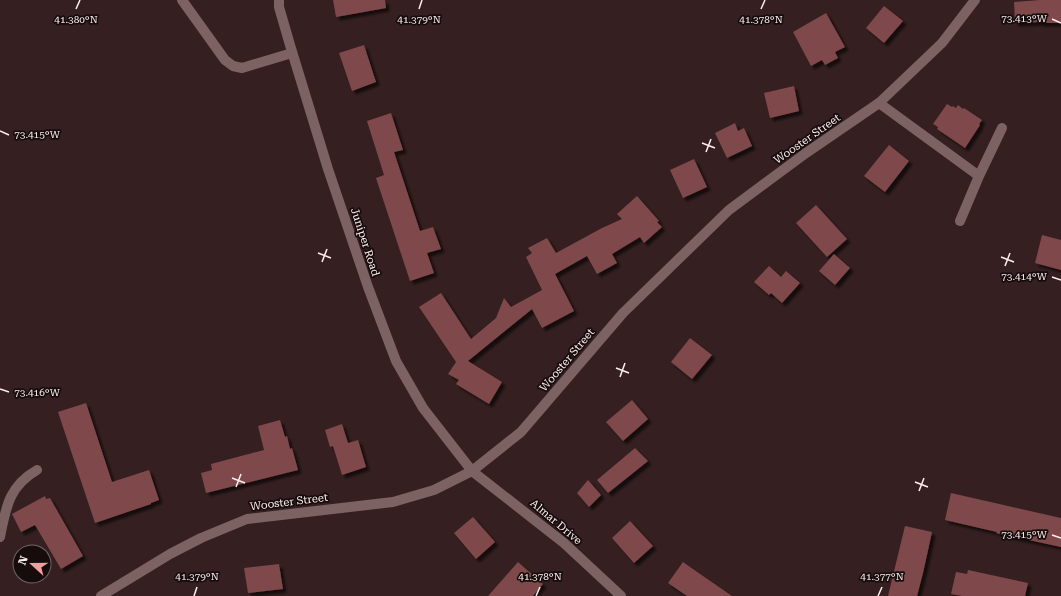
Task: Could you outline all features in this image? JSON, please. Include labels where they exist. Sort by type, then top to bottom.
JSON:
[{"type":"street","points":[[182,0],[225,60],[233,66],[242,68],[292,53]]},
{"type":"street","name":"Juniper Road","points":[[279,0],[279,7],[292,53],[328,169],[368,287],[396,361],[423,408],[472,471]]},
{"type":"street","name":"Wooster Street","points":[[101,596],[170,554],[201,538],[247,519],[393,502],[434,490],[472,471],[521,432],[623,313],[729,210],[806,153],[880,103],[942,43],[975,0]]},
{"type":"street","points":[[880,103],[979,176]]},
{"type":"street","points":[[960,221],[979,176],[1002,128]]},
{"type":"street","points":[[0,537],[6,507],[15,488],[27,476],[37,470]]},
{"type":"street","name":"Almar Drive","points":[[472,471],[564,543],[620,596]]},
{"type":"building","points":[[333,0],[385,0],[386,8],[336,17]]},
{"type":"building","points":[[1061,0],[1061,23],[1015,23],[1014,2]]},
{"type":"building","points":[[884,6],[903,21],[884,43],[866,28]]},
{"type":"building","points":[[826,13],[845,47],[835,52],[838,58],[825,65],[822,60],[811,66],[793,32]]},
{"type":"building","points":[[364,45],[376,82],[352,91],[339,53]]},
{"type":"building","points":[[794,86],[799,111],[770,118],[764,93]]},
{"type":"building","points":[[947,104],[956,108],[958,105],[982,120],[965,148],[937,129],[938,127],[933,124]]},
{"type":"building","points":[[391,113],[403,150],[394,152],[420,231],[433,227],[441,249],[427,253],[434,273],[410,281],[376,178],[384,175],[367,121]]},
{"type":"building","points":[[735,123],[738,131],[744,128],[752,146],[727,158],[715,133]]},
{"type":"building","points":[[889,145],[909,161],[885,192],[864,176]]},
{"type":"building","points":[[694,159],[707,187],[683,198],[670,170]]},
{"type":"building","points":[[637,196],[659,221],[657,222],[662,227],[644,243],[640,237],[612,254],[617,263],[597,274],[587,256],[555,274],[574,311],[542,328],[532,309],[468,361],[502,382],[489,404],[456,384],[459,380],[448,374],[456,362],[419,307],[441,293],[471,339],[496,318],[504,298],[511,307],[542,290],[526,257],[532,253],[528,248],[547,238],[556,253],[622,219],[617,214]]},
{"type":"building","points":[[816,205],[847,239],[827,257],[796,223]]},
{"type":"building","points":[[1042,235],[1061,240],[1061,270],[1035,263]]},
{"type":"building","points":[[834,254],[850,268],[835,285],[819,271]]},
{"type":"building","points":[[769,266],[781,277],[786,271],[800,283],[782,303],[771,293],[769,295],[754,282]]},
{"type":"building","points":[[690,338],[712,355],[692,379],[671,362]]},
{"type":"building","points":[[632,400],[648,419],[623,441],[606,422]]},
{"type":"building","points":[[86,403],[112,482],[149,470],[159,500],[95,523],[58,412]]},
{"type":"building","points":[[280,420],[285,437],[287,436],[290,449],[292,448],[298,470],[206,493],[201,473],[212,470],[211,464],[264,450],[258,426]]},
{"type":"building","points":[[342,424],[348,443],[358,440],[366,467],[342,475],[333,446],[330,447],[325,430]]},
{"type":"building","points":[[635,448],[648,461],[608,493],[597,480]]},
{"type":"building","points":[[588,480],[601,495],[589,507],[577,493]]},
{"type":"building","points":[[951,493],[1061,518],[1061,547],[945,520]]},
{"type":"building","points":[[45,496],[46,499],[50,498],[83,556],[61,569],[52,554],[52,544],[46,544],[35,525],[21,532],[12,514]]},
{"type":"building","points":[[473,517],[495,542],[476,559],[454,533]]},
{"type":"building","points":[[630,521],[653,546],[634,563],[612,538]]},
{"type":"building","points":[[905,526],[932,532],[923,573],[917,596],[888,596]]},
{"type":"building","points":[[518,562],[543,584],[533,596],[488,596]]},
{"type":"building","points":[[683,562],[732,596],[687,596],[668,583]]},
{"type":"building","points":[[279,564],[283,589],[248,593],[244,568]]},
{"type":"building","points":[[968,570],[1028,583],[1025,596],[962,596],[951,594],[956,572],[967,574]]}]
